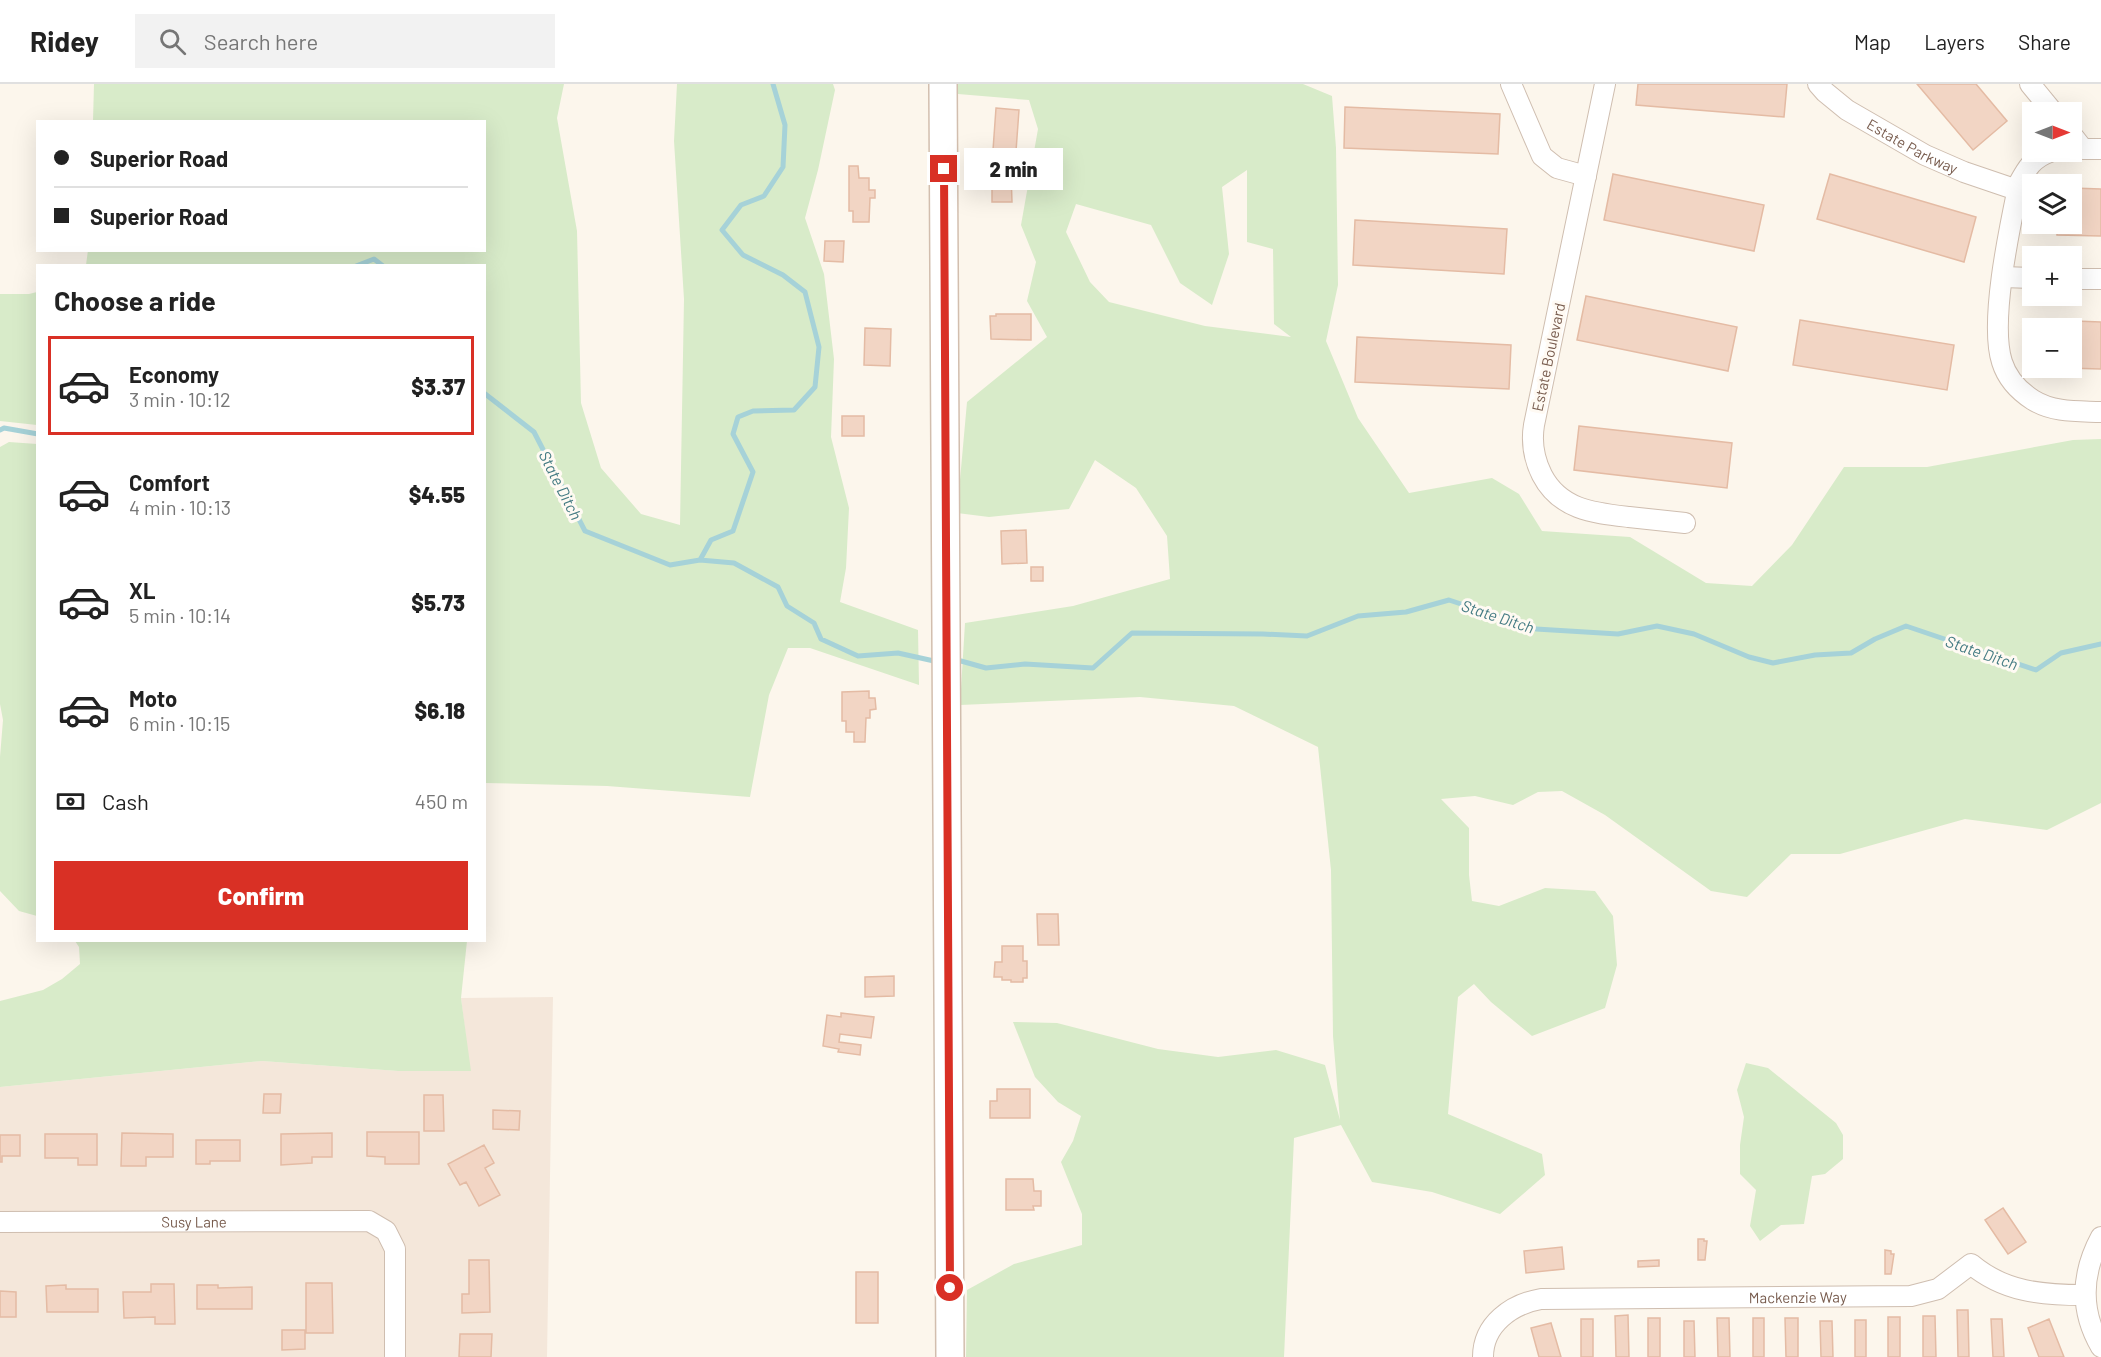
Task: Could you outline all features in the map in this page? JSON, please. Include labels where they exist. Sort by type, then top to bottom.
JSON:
[{"type":"street","points":[[943,84],[950,1357]]},
{"type":"street","points":[[1511,84],[1542,156],[1557,168],[1586,176]]},
{"type":"street","name":"Estate Boulevard","points":[[1605,84],[1532,434],[1537,466],[1555,493],[1567,503],[1582,510],[1685,523]]},
{"type":"street","name":"Estate Parkway","points":[[1818,84],[1848,110],[1925,155],[1964,172],[2017,190]]},
{"type":"street","points":[[2030,84],[2045,102]]},
{"type":"street","points":[[2033,162],[2017,190],[1999,305],[2001,358],[2008,376],[2022,391],[2042,404],[2067,411],[2101,412]]},
{"type":"street","points":[[2003,277],[2022,278]]},
{"type":"street","points":[[2082,279],[2101,279]]},
{"type":"street","name":"Susy Lane","points":[[0,1222],[362,1220],[374,1222],[390,1235],[395,1249],[394,1357]]},
{"type":"street","points":[[2101,1237],[2088,1265],[2084,1295],[2090,1327],[2101,1347]]},
{"type":"street","name":"Mackenzie Way","points":[[1483,1357],[1492,1328],[1501,1318],[1515,1307],[1541,1299],[1911,1296],[1938,1288],[1971,1264],[1990,1278],[2019,1290],[2043,1294],[2084,1295]]},
{"type":"shaded area","points":[[553,997],[547,1357],[0,1357],[0,1087],[262,1061],[398,1071],[470,1071],[461,998]]},
{"type":"green space","points":[[94,84],[564,84],[557,118],[577,231],[581,403],[601,468],[641,514],[680,525],[684,299],[674,141],[677,84],[833,84],[835,90],[805,218],[824,274],[834,359],[831,437],[849,508],[846,568],[840,602],[918,630],[919,685],[810,648],[788,648],[769,695],[750,797],[607,786],[486,783],[486,264],[86,264],[88,252],[486,252],[486,120],[93,120]]},
{"type":"green space","points":[[957,84],[1303,84],[1332,96],[1336,148],[1338,285],[1326,341],[1358,418],[1409,493],[1492,478],[1519,494],[1542,531],[1630,537],[1706,583],[1752,586],[1792,545],[1844,467],[1927,467],[2073,440],[2101,439],[2101,803],[2047,830],[1965,819],[1840,854],[1791,854],[1747,897],[1711,891],[1605,815],[1562,791],[1538,792],[1513,805],[1475,796],[1441,799],[1469,828],[1469,875],[1472,901],[1499,906],[1545,888],[1595,891],[1613,916],[1617,965],[1605,1008],[1532,1036],[1491,1002],[1474,984],[1458,997],[1448,1114],[1542,1154],[1545,1175],[1500,1214],[1432,1192],[1372,1182],[1341,1125],[1294,1138],[1284,1357],[966,1357],[967,1290],[1014,1264],[1082,1245],[1082,1214],[1061,1162],[1073,1141],[1081,1116],[1058,1102],[1035,1077],[1013,1022],[1057,1023],[1158,1049],[1218,1057],[1276,1050],[1325,1065],[1340,1120],[1333,1036],[1331,870],[1318,747],[1234,706],[1140,697],[960,705],[965,623],[1073,606],[1170,579],[1167,536],[1136,488],[1095,460],[1069,509],[989,517],[957,513],[967,402],[1047,337],[1027,301],[1036,262],[1021,225],[1038,129],[1029,100],[958,94]],"holes":[[[1247,170],[1247,242],[1273,249],[1274,324],[1291,337],[1205,326],[1109,302],[1090,282],[1066,232],[1076,204],[1151,225],[1180,283],[1212,305],[1229,254],[1222,187]]]},
{"type":"green space","points":[[36,292],[36,425],[0,421],[0,294]]},
{"type":"green space","points":[[9,442],[36,444],[36,916],[19,911],[0,891],[0,757],[3,720],[0,704],[0,447]]},
{"type":"green space","points":[[76,942],[467,942],[461,998],[471,1071],[398,1071],[262,1061],[0,1087],[0,1001],[43,990],[62,979],[80,964],[79,947]]},
{"type":"green space","points":[[1746,1063],[1768,1068],[1836,1123],[1843,1135],[1843,1159],[1825,1174],[1812,1176],[1804,1224],[1781,1225],[1760,1241],[1750,1226],[1756,1190],[1740,1174],[1740,1145],[1744,1117],[1737,1090]]},
{"type":"building","points":[[1638,84],[1787,84],[1784,117],[1636,105]]},
{"type":"building","points":[[1917,84],[1976,84],[2007,121],[1973,150]]},
{"type":"building","points":[[1345,107],[1500,114],[1498,154],[1344,148]]},
{"type":"building","points":[[996,108],[1019,110],[1016,151],[993,150]]},
{"type":"building","points":[[849,166],[858,166],[859,178],[869,178],[869,190],[875,190],[875,198],[870,198],[869,222],[853,222],[853,211],[849,211]]},
{"type":"building","points":[[1011,173],[1012,202],[992,202],[992,174]]},
{"type":"building","points":[[1613,174],[1764,205],[1754,251],[1604,220]]},
{"type":"building","points":[[1830,174],[1976,217],[1964,262],[1817,219]]},
{"type":"building","points":[[2082,188],[2101,189],[2101,236],[2057,235],[2082,234]]},
{"type":"building","points":[[1355,220],[1507,229],[1504,274],[1353,265]]},
{"type":"building","points":[[825,241],[844,241],[843,262],[824,261]]},
{"type":"building","points":[[1586,296],[1737,327],[1728,371],[1577,340]]},
{"type":"building","points":[[996,314],[1031,314],[1031,340],[991,339],[990,316],[996,316]]},
{"type":"building","points":[[1800,320],[1954,345],[1947,390],[1793,365]]},
{"type":"building","points":[[2082,321],[2101,322],[2101,369],[2082,368]]},
{"type":"building","points":[[865,328],[891,329],[890,366],[864,365]]},
{"type":"building","points":[[1357,337],[1511,345],[1509,389],[1355,382]]},
{"type":"building","points":[[842,416],[864,416],[864,436],[842,436]]},
{"type":"building","points":[[1579,426],[1732,443],[1727,488],[1574,470]]},
{"type":"building","points":[[1026,530],[1027,563],[1002,564],[1001,531]]},
{"type":"building","points":[[1031,567],[1043,567],[1043,581],[1031,581]]},
{"type":"building","points":[[869,691],[869,698],[875,698],[876,709],[870,710],[870,718],[866,718],[865,742],[854,742],[854,732],[846,732],[846,721],[842,721],[842,692]]},
{"type":"building","points":[[1037,914],[1058,914],[1059,945],[1038,945]]},
{"type":"building","points":[[1002,946],[1023,946],[1023,961],[1027,961],[1027,978],[1023,978],[1023,982],[1011,982],[1011,980],[1002,980],[1002,977],[994,977],[995,962],[1002,962]]},
{"type":"building","points":[[894,976],[894,996],[865,997],[865,977]]},
{"type":"building","points":[[841,1013],[874,1017],[871,1038],[840,1034],[839,1042],[861,1045],[860,1055],[838,1052],[839,1049],[823,1046],[827,1015],[841,1017]]},
{"type":"building","points":[[997,1089],[1030,1089],[1030,1118],[990,1118],[990,1101],[997,1101]]},
{"type":"building","points":[[264,1094],[281,1094],[280,1113],[263,1113]]},
{"type":"building","points":[[424,1095],[443,1095],[444,1131],[424,1131]]},
{"type":"building","points":[[493,1110],[520,1111],[519,1130],[493,1129]]},
{"type":"building","points":[[367,1132],[419,1132],[419,1164],[385,1164],[385,1157],[367,1156]]},
{"type":"building","points":[[122,1133],[173,1134],[173,1157],[146,1157],[146,1166],[121,1166]]},
{"type":"building","points":[[332,1133],[332,1157],[312,1157],[312,1163],[281,1165],[281,1134]]},
{"type":"building","points":[[45,1134],[97,1134],[97,1165],[78,1165],[78,1158],[45,1158]]},
{"type":"building","points":[[0,1135],[20,1135],[20,1156],[2,1156],[2,1162],[0,1162]]},
{"type":"building","points":[[196,1140],[240,1140],[240,1161],[210,1161],[210,1164],[196,1164]]},
{"type":"building","points":[[484,1145],[494,1163],[485,1168],[500,1195],[479,1206],[466,1182],[460,1185],[448,1164]]},
{"type":"building","points":[[1006,1179],[1033,1179],[1034,1191],[1041,1191],[1041,1206],[1033,1206],[1034,1210],[1006,1210]]},
{"type":"building","points":[[2003,1208],[2026,1242],[2008,1254],[1985,1220]]},
{"type":"building","points":[[1698,1239],[1707,1241],[1705,1260],[1698,1260]]},
{"type":"building","points":[[1562,1247],[1564,1269],[1526,1273],[1524,1251]]},
{"type":"building","points":[[1885,1250],[1894,1254],[1891,1274],[1885,1274]]},
{"type":"building","points":[[469,1260],[489,1260],[490,1312],[462,1313],[462,1294],[469,1294]]},
{"type":"building","points":[[1659,1260],[1659,1266],[1638,1267],[1638,1261]]},
{"type":"building","points":[[856,1272],[878,1272],[878,1323],[856,1323]]},
{"type":"building","points":[[306,1283],[332,1283],[333,1333],[306,1333]]},
{"type":"building","points":[[151,1284],[174,1284],[175,1324],[155,1324],[155,1317],[124,1318],[123,1292],[151,1292]]},
{"type":"building","points":[[66,1285],[66,1289],[98,1289],[98,1312],[47,1312],[46,1286]]},
{"type":"building","points":[[197,1285],[218,1285],[218,1288],[252,1287],[252,1309],[197,1309]]},
{"type":"building","points":[[0,1291],[16,1292],[16,1317],[0,1317]]},
{"type":"building","points":[[1957,1310],[1968,1310],[1969,1357],[1958,1357]]},
{"type":"building","points":[[1628,1315],[1629,1357],[1616,1357],[1615,1316]]},
{"type":"building","points":[[1923,1316],[1935,1316],[1936,1357],[1923,1357]]},
{"type":"building","points":[[1888,1317],[1900,1317],[1900,1357],[1888,1357]]},
{"type":"building","points":[[1648,1318],[1660,1318],[1660,1357],[1648,1357]]},
{"type":"building","points":[[1717,1318],[1729,1318],[1730,1357],[1718,1357]]},
{"type":"building","points":[[1753,1318],[1764,1318],[1764,1357],[1753,1357]]},
{"type":"building","points":[[1785,1318],[1798,1318],[1798,1357],[1786,1357]]},
{"type":"building","points":[[1581,1319],[1593,1319],[1593,1357],[1581,1357]]},
{"type":"building","points":[[1991,1319],[2002,1319],[2004,1357],[1993,1357]]},
{"type":"building","points":[[2049,1319],[2064,1357],[2039,1357],[2028,1328]]},
{"type":"building","points":[[1855,1320],[1866,1320],[1866,1357],[1855,1357]]},
{"type":"building","points":[[1684,1321],[1694,1321],[1695,1357],[1684,1357]]},
{"type":"building","points":[[1820,1321],[1832,1321],[1833,1357],[1821,1357]]},
{"type":"building","points":[[1551,1323],[1561,1357],[1539,1357],[1531,1328]]},
{"type":"building","points":[[282,1330],[305,1330],[305,1349],[282,1350]]},
{"type":"building","points":[[460,1334],[492,1334],[491,1357],[459,1357]]},
{"type":"waterway","points":[[700,560],[711,540],[733,531],[753,472],[733,434],[738,417],[753,411],[794,410],[815,387],[819,347],[805,292],[783,275],[743,255],[722,230],[741,205],[764,196],[783,167],[785,125],[773,84]]},
{"type":"waterway","name":"State Ditch","points":[[361,264],[374,259],[380,264]]},
{"type":"waterway","name":"State Ditch","points":[[486,395],[534,432],[585,531],[670,565],[700,560],[734,563],[778,587],[787,606],[814,623],[821,639],[858,656],[898,653],[934,661]]},
{"type":"waterway","name":"State Ditch","points":[[0,430],[4,428],[36,434]]},
{"type":"waterway","name":"State Ditch","points":[[961,661],[986,668],[1025,664],[1093,668],[1132,633],[1307,636],[1358,616],[1406,612],[1449,600],[1536,629],[1618,634],[1657,626],[1694,634],[1749,657],[1773,663],[1815,655],[1851,653],[1875,639],[1906,626],[2036,670],[2061,653],[2101,644]]},
{"type":"route","points":[[944,169],[950,1288]]}]
